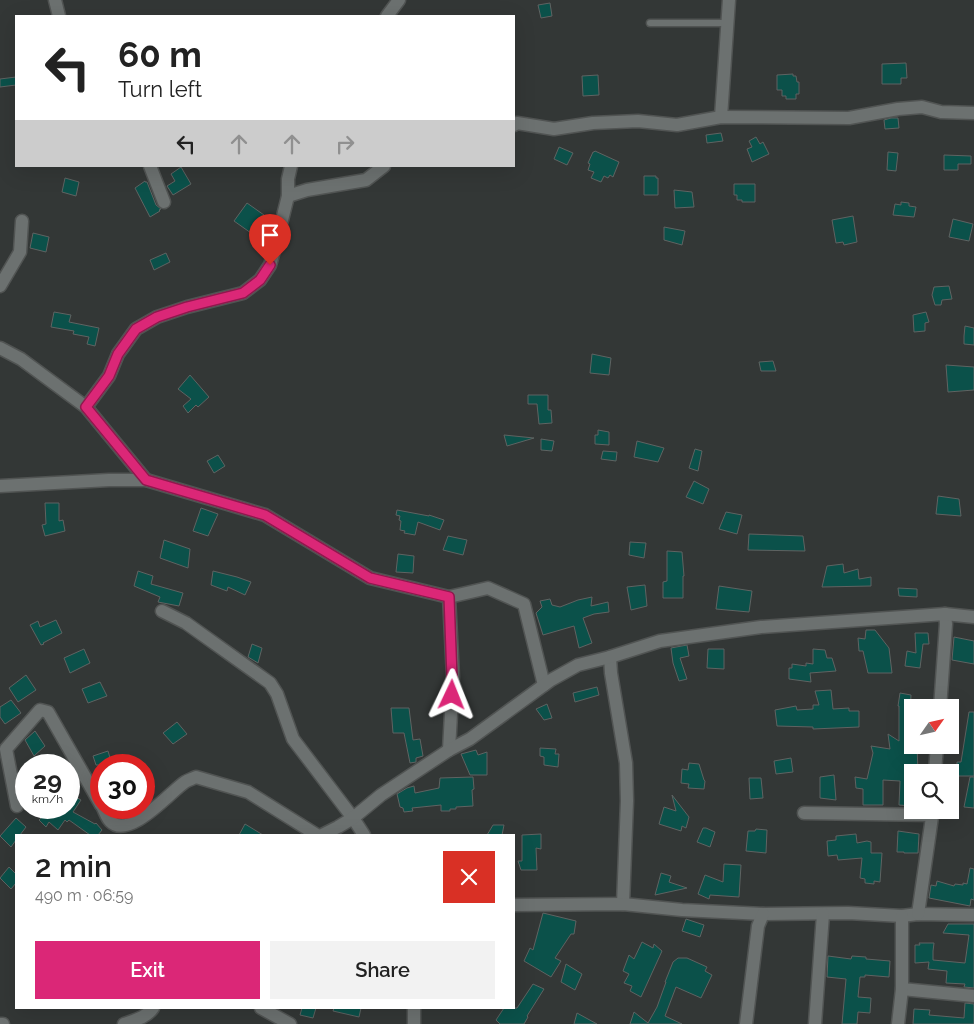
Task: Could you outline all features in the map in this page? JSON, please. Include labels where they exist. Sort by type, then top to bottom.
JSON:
[{"type":"street","points":[[54,0],[58,15]]},
{"type":"street","points":[[388,15],[400,0]]},
{"type":"street","points":[[721,118],[728,0]]},
{"type":"street","points":[[515,124],[517,123],[554,129],[593,123],[638,120],[677,125],[721,118],[849,118],[898,109],[922,107],[941,112],[974,113]]},
{"type":"street","points":[[150,167],[164,202]]},
{"type":"street","points":[[86,407],[109,376],[118,354],[136,329],[157,317],[187,307],[243,293],[260,280],[270,265],[288,196],[288,179],[291,167]]},
{"type":"street","points":[[288,196],[307,190],[366,180],[383,167]]},
{"type":"street","points":[[0,286],[20,252],[22,221]]},
{"type":"street","points":[[0,348],[20,359],[86,407],[146,480]]},
{"type":"street","points":[[0,486],[109,480],[146,480],[265,515],[370,578],[449,597],[488,588],[524,604],[544,685]]},
{"type":"street","points":[[449,597],[452,677],[449,750]]},
{"type":"street","points":[[162,611],[186,623],[270,683],[277,694],[292,739],[363,834]]},
{"type":"street","points":[[324,834],[353,818],[381,795],[449,750],[470,740],[544,685],[578,665],[660,641],[761,627],[945,614],[974,617]]},
{"type":"street","points":[[941,699],[946,624],[945,614]]},
{"type":"street","points":[[610,657],[626,763],[628,801],[623,904]]},
{"type":"street","points":[[15,800],[6,749],[40,710],[48,712],[72,754]]},
{"type":"street","points":[[80,768],[90,785]]},
{"type":"street","points":[[155,808],[186,782],[196,777],[248,792],[315,834]]},
{"type":"street","points":[[804,813],[904,812]]},
{"type":"street","points":[[109,819],[119,826],[140,819]]},
{"type":"street","points":[[918,914],[931,819]]},
{"type":"street","points":[[515,905],[623,904],[682,910],[763,914],[974,915]]},
{"type":"street","points":[[746,1024],[758,926],[763,914]]},
{"type":"street","points":[[815,1024],[823,914]]},
{"type":"street","points":[[898,1024],[902,989],[902,916]]},
{"type":"street","points":[[902,989],[974,996]]},
{"type":"street","points":[[124,1024],[138,1019],[155,1009]]},
{"type":"street","points":[[263,1009],[290,1024]]},
{"type":"street","points":[[414,1009],[414,1024]]},
{"type":"lane","points":[[650,23],[726,23]]},
{"type":"building","points":[[550,3],[552,16],[541,18],[538,5]]},
{"type":"building","points":[[906,63],[907,78],[901,78],[901,84],[882,84],[882,64]]},
{"type":"building","points":[[793,74],[793,76],[796,76],[797,82],[799,82],[799,94],[796,94],[796,99],[786,99],[786,96],[782,96],[782,90],[777,90],[777,75]]},
{"type":"building","points":[[598,75],[599,95],[583,96],[582,76]]},
{"type":"building","points":[[15,77],[15,85],[0,87],[0,79]]},
{"type":"building","points":[[898,118],[899,128],[885,129],[884,120]]},
{"type":"building","points":[[721,133],[723,141],[707,143],[706,135]]},
{"type":"building","points":[[756,137],[760,144],[763,142],[769,154],[752,162],[747,149],[752,147],[749,141]]},
{"type":"building","points":[[559,147],[573,153],[567,165],[554,159]]},
{"type":"building","points":[[595,151],[619,162],[613,177],[610,175],[608,178],[604,176],[601,182],[591,178],[594,172],[588,170],[590,164],[588,163]]},
{"type":"building","points":[[888,152],[898,153],[896,171],[887,170]]},
{"type":"building","points":[[944,155],[971,156],[971,164],[958,164],[958,170],[944,170]]},
{"type":"building","points":[[181,167],[191,184],[173,195],[167,186],[175,181],[171,174]]},
{"type":"building","points":[[644,176],[656,176],[658,178],[658,195],[644,195]]},
{"type":"building","points":[[65,178],[79,182],[76,196],[62,192]]},
{"type":"building","points":[[145,181],[156,205],[161,209],[150,217],[135,188]]},
{"type":"building","points":[[734,184],[755,184],[755,202],[737,200],[737,195],[734,195]]},
{"type":"building","points":[[674,190],[692,192],[694,207],[675,208]]},
{"type":"building","points":[[901,202],[909,203],[909,206],[916,207],[914,217],[893,215],[895,204],[901,205]]},
{"type":"building","points":[[247,203],[264,215],[251,233],[234,221]]},
{"type":"building","points":[[853,216],[857,242],[844,245],[843,242],[836,243],[832,220]]},
{"type":"building","points":[[953,219],[973,224],[969,241],[949,237]]},
{"type":"building","points":[[664,227],[685,231],[682,245],[664,240]]},
{"type":"building","points":[[33,233],[49,237],[46,252],[30,248]]},
{"type":"building","points":[[166,253],[170,262],[154,270],[150,260]]},
{"type":"building","points":[[949,286],[952,299],[942,300],[941,305],[935,305],[932,295],[934,287]]},
{"type":"building","points":[[54,312],[71,315],[69,322],[99,328],[95,346],[87,344],[89,337],[73,334],[74,331],[51,327]]},
{"type":"building","points":[[926,312],[929,322],[925,323],[925,331],[914,332],[913,315]]},
{"type":"building","points":[[965,326],[974,328],[974,345],[964,344]]},
{"type":"building","points":[[592,354],[611,358],[609,375],[590,373]]},
{"type":"building","points":[[773,361],[776,371],[761,371],[759,362]]},
{"type":"building","points":[[946,365],[974,367],[974,390],[948,392]]},
{"type":"building","points":[[190,375],[209,397],[198,407],[196,405],[188,413],[183,406],[191,399],[178,389]]},
{"type":"building","points":[[528,395],[548,395],[548,410],[551,410],[552,423],[539,424],[537,404],[528,404]]},
{"type":"building","points":[[598,430],[609,432],[609,445],[595,444],[595,435],[598,435]]},
{"type":"building","points":[[504,435],[534,438],[507,446]]},
{"type":"building","points":[[541,439],[554,441],[552,451],[541,450]]},
{"type":"building","points":[[637,441],[664,448],[658,462],[634,457]]},
{"type":"building","points":[[695,449],[702,451],[698,471],[689,468]]},
{"type":"building","points":[[603,451],[617,452],[616,461],[601,459]]},
{"type":"building","points":[[218,455],[225,466],[214,473],[207,461]]},
{"type":"building","points":[[694,481],[709,489],[703,504],[686,497]]},
{"type":"building","points":[[938,496],[959,499],[961,516],[936,514]]},
{"type":"building","points":[[45,503],[59,503],[59,521],[63,520],[65,531],[45,536],[42,525],[46,524]]},
{"type":"building","points":[[201,508],[218,514],[208,536],[193,531]]},
{"type":"building","points":[[397,510],[429,515],[444,520],[440,530],[418,522],[415,535],[404,533],[405,531],[400,530],[401,521],[399,520],[400,516],[396,515]]},
{"type":"building","points":[[726,512],[742,515],[737,534],[719,529]]},
{"type":"building","points":[[749,534],[803,536],[805,551],[748,550]]},
{"type":"building","points":[[448,536],[467,540],[463,555],[443,550]]},
{"type":"building","points":[[164,540],[190,549],[188,568],[160,558]]},
{"type":"building","points":[[630,542],[646,543],[644,558],[629,555]]},
{"type":"building","points":[[667,551],[682,552],[683,598],[663,598],[663,582],[667,581]]},
{"type":"building","points":[[398,554],[414,556],[413,573],[396,572]]},
{"type":"building","points":[[843,564],[844,573],[858,569],[859,579],[871,577],[871,586],[822,587],[827,566]]},
{"type":"building","points":[[138,571],[153,576],[151,584],[183,593],[179,606],[158,602],[160,597],[134,586]]},
{"type":"building","points":[[213,571],[251,582],[245,595],[228,587],[227,591],[211,585]]},
{"type":"building","points":[[645,585],[647,606],[631,610],[627,587]]},
{"type":"building","points":[[719,586],[752,591],[749,612],[716,609]]},
{"type":"building","points":[[898,588],[917,589],[917,597],[899,596]]},
{"type":"building","points":[[592,597],[591,606],[608,602],[609,612],[583,618],[592,643],[579,648],[574,626],[543,635],[536,613],[542,607],[540,601],[550,599],[552,605],[560,607]]},
{"type":"building","points":[[56,620],[62,633],[41,645],[30,625],[38,621],[40,627]]},
{"type":"building","points":[[866,630],[875,630],[889,648],[892,673],[868,673],[863,651],[859,651],[858,638],[865,639]]},
{"type":"building","points":[[915,633],[928,633],[929,644],[923,644],[920,668],[905,666],[907,651],[916,653]]},
{"type":"building","points":[[954,637],[974,641],[974,664],[952,660]]},
{"type":"building","points":[[252,644],[262,648],[258,663],[248,657]]},
{"type":"building","points":[[687,645],[689,656],[680,658],[687,679],[679,681],[673,663],[671,648]]},
{"type":"building","points":[[84,649],[90,663],[70,673],[64,658]]},
{"type":"building","points":[[708,649],[724,649],[724,669],[707,668]]},
{"type":"building","points":[[813,649],[825,650],[827,658],[832,658],[836,671],[810,673],[811,682],[789,679],[789,668],[792,668],[792,664],[806,666],[806,663],[813,664]]},
{"type":"building","points":[[26,675],[36,690],[18,702],[9,688]]},
{"type":"building","points":[[100,682],[107,696],[88,703],[82,689]]},
{"type":"building","points":[[597,687],[599,695],[575,702],[573,693]]},
{"type":"building","points":[[831,690],[833,709],[849,708],[849,711],[859,711],[859,727],[813,729],[813,727],[777,726],[775,710],[796,706],[797,710],[813,709],[813,705],[819,705],[815,691]]},
{"type":"building","points":[[900,693],[911,695],[911,699],[904,699],[904,754],[917,754],[918,764],[904,764],[904,805],[899,805],[900,781],[883,780],[883,805],[863,805],[863,789],[856,788],[855,777],[867,779],[873,753],[871,746],[890,749],[888,734],[899,741],[898,706]]},
{"type":"building","points":[[11,700],[21,713],[5,724],[0,717],[0,707]]},
{"type":"building","points":[[547,704],[552,718],[544,720],[536,709]]},
{"type":"building","points":[[391,708],[409,708],[413,740],[420,739],[423,756],[416,758],[416,762],[410,763],[404,733],[393,733]]},
{"type":"building","points":[[969,712],[974,712],[974,776],[959,776],[959,764],[957,762],[961,762]]},
{"type":"building","points":[[177,722],[187,734],[173,744],[163,733]]},
{"type":"building","points":[[35,731],[45,746],[36,754],[33,754],[25,740]]},
{"type":"building","points":[[540,748],[556,749],[555,754],[559,754],[558,767],[544,765],[544,757],[540,756]]},
{"type":"building","points":[[476,750],[478,755],[487,752],[487,775],[470,775],[461,754]]},
{"type":"building","points":[[791,758],[793,772],[776,774],[774,761]]},
{"type":"building","points":[[689,763],[699,764],[705,781],[704,789],[688,788],[689,784],[681,783],[682,769],[688,770]]},
{"type":"building","points":[[834,775],[836,800],[820,798],[820,777]]},
{"type":"building","points":[[473,777],[473,806],[456,807],[456,809],[450,809],[450,811],[441,811],[441,805],[412,808],[413,811],[404,812],[403,808],[400,807],[397,794],[407,788],[414,786],[415,793],[439,788],[440,778]]},
{"type":"building","points":[[970,777],[974,777],[974,808],[964,807]]},
{"type":"building","points":[[749,778],[761,778],[763,798],[750,799]]},
{"type":"building","points":[[672,795],[689,817],[686,828],[682,826],[681,831],[659,824],[664,807],[676,811]]},
{"type":"building","points":[[80,816],[96,823],[102,830],[99,834],[89,834],[69,820],[67,822],[65,820],[58,830],[49,822],[46,827],[39,820],[80,819]]},
{"type":"building","points":[[17,819],[26,827],[21,834],[15,834],[15,841],[11,847],[0,836]]},
{"type":"building","points":[[245,824],[261,834],[240,834]]},
{"type":"building","points":[[493,825],[504,825],[502,834],[488,834]]},
{"type":"building","points":[[703,828],[715,832],[710,847],[697,842]]},
{"type":"building","points":[[756,829],[767,830],[766,853],[746,851],[748,831],[755,831]]},
{"type":"building","points":[[898,831],[919,834],[918,853],[897,852]]},
{"type":"building","points":[[541,834],[541,849],[536,848],[537,870],[521,870],[518,861],[522,861],[522,835]]},
{"type":"building","points":[[856,834],[857,843],[871,842],[871,853],[882,853],[880,882],[874,881],[874,884],[865,883],[865,879],[860,878],[862,858],[838,860],[837,855],[828,856],[827,841],[836,840],[836,836]]},
{"type":"building","points":[[724,864],[741,865],[739,897],[710,895],[709,899],[698,894],[705,875],[723,882]]},
{"type":"building","points":[[9,867],[15,873],[15,884],[11,889],[0,878]]},
{"type":"building","points":[[970,868],[974,869],[974,900],[971,899],[970,906],[929,898],[931,885],[936,886],[937,881],[954,886],[955,884],[967,884]]},
{"type":"building","points":[[661,873],[671,876],[669,882],[687,888],[655,895]]},
{"type":"building","points":[[543,913],[576,921],[574,934],[571,934],[555,958],[561,961],[551,977],[524,961],[530,948],[533,950]]},
{"type":"building","points":[[686,919],[704,925],[700,937],[682,931]]},
{"type":"building","points":[[948,924],[974,924],[974,988],[964,987],[965,984],[946,983],[947,971],[928,969],[929,962],[915,963],[915,945],[920,945],[919,943],[934,943],[933,960],[965,963],[969,935],[943,933]]},
{"type":"building","points":[[642,942],[653,948],[654,944],[662,951],[641,997],[630,991],[632,986],[624,983],[629,974],[623,971],[629,955],[634,959]]},
{"type":"building","points":[[828,956],[851,959],[852,956],[866,957],[866,959],[890,961],[889,977],[865,975],[865,977],[860,977],[858,997],[871,998],[870,1013],[858,1012],[857,1024],[842,1024],[846,979],[827,977]]},
{"type":"building","points":[[678,958],[687,958],[707,967],[705,971],[712,975],[701,998],[676,987],[665,1016],[682,1024],[630,1024],[634,1012],[648,1023],[657,1007],[673,962]]},
{"type":"building","points":[[566,964],[582,974],[575,990],[561,982]]},
{"type":"building","points":[[533,984],[544,989],[524,1024],[500,1024],[496,1020],[503,1009],[517,1008]]},
{"type":"building","points":[[965,1003],[974,1004],[974,1024],[913,1024],[914,1009],[930,1010],[929,1015],[964,1018]]},
{"type":"building","points":[[302,1009],[316,1009],[313,1018],[300,1015]]},
{"type":"building","points":[[334,1009],[361,1009],[359,1017],[333,1011]]},
{"type":"building","points":[[577,1013],[597,1024],[574,1024]]},
{"type":"route","points":[[270,265],[260,280],[243,293],[187,307],[157,317],[136,329],[118,354],[109,376],[86,407],[146,480],[265,515],[370,578],[449,597],[452,695]]}]
